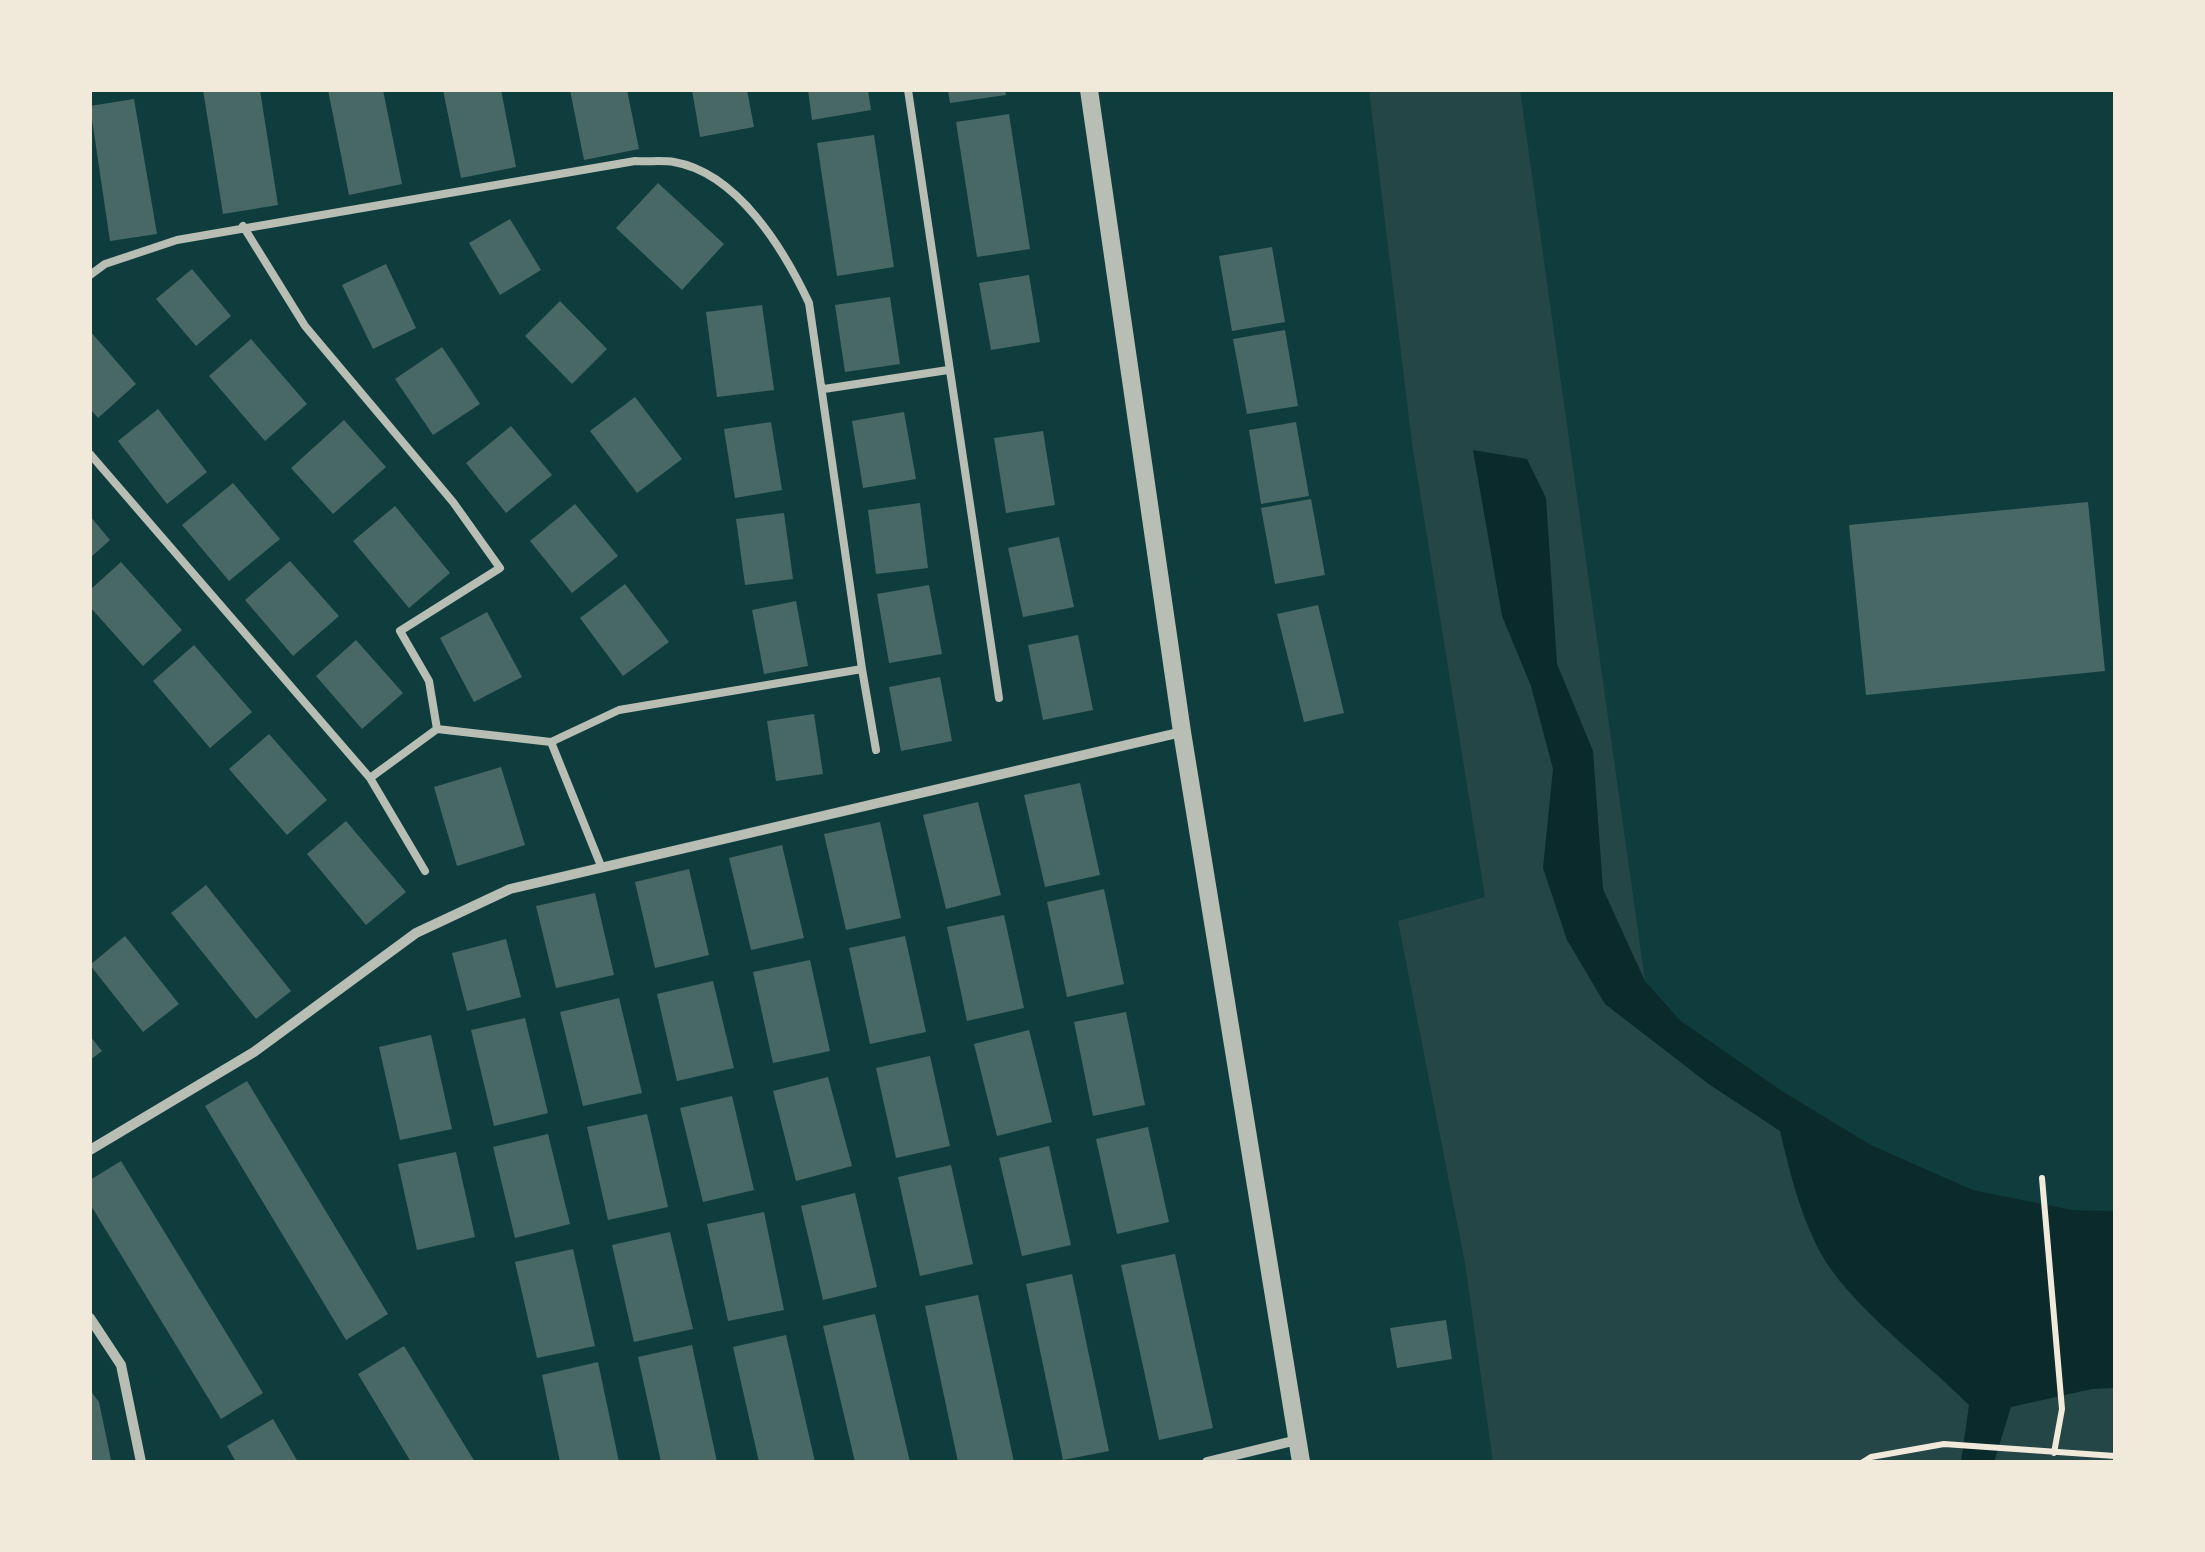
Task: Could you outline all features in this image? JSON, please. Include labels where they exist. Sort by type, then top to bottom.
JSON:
[{"type":"street","points":[[1089,90],[1182,732],[1302,1462]]},
{"type":"street","points":[[90,1150],[254,1052],[416,933],[510,888],[1182,732]]},
{"type":"street","points":[[90,1318],[121,1365],[141,1462]]},
{"type":"street","points":[[1207,1462],[1297,1440]]},
{"type":"lane","points":[[908,90],[999,698]]},
{"type":"lane","points":[[90,275],[104,264],[176,240],[635,161],[676,162],[714,180],[752,212],[788,259],[809,303],[876,750]]},
{"type":"lane","points":[[243,226],[306,326],[453,502],[500,568],[400,631],[429,681],[437,730]]},
{"type":"lane","points":[[824,388],[948,370]]},
{"type":"lane","points":[[90,454],[370,778],[425,871]]},
{"type":"lane","points":[[370,778],[437,730],[551,742],[619,710],[862,669]]},
{"type":"lane","points":[[551,742],[601,866]]},
{"type":"path","points":[[2042,1178],[2062,1408],[2054,1454]]},
{"type":"path","points":[[1863,1462],[1871,1457],[1944,1444],[2113,1456]]},
{"type":"path","points":[[2102,1462],[2113,1456]]},
{"type":"shaded area","points":[[1369,90],[1520,90],[1645,981],[1681,1021],[1782,1091],[1871,1145],[1973,1190],[2073,1210],[2115,1211],[2115,1462],[1493,1462],[1465,1263],[1398,921],[1485,897],[1412,443]]},
{"type":"shaded area","points":[[1473,450],[1527,459],[1546,498],[1557,664],[1593,751],[1603,889],[1645,981],[1681,1021],[1782,1091],[1871,1145],[1973,1190],[2073,1210],[2115,1211],[2115,1388],[2092,1389],[2011,1407],[1994,1462],[1961,1462],[1969,1405],[1884,1328],[1827,1263],[1804,1215],[1780,1131],[1710,1085],[1605,1004],[1567,940],[1543,868],[1553,769],[1531,686],[1502,616]]},
{"type":"building","points":[[203,90],[260,90],[278,205],[223,214]]},
{"type":"building","points":[[328,90],[383,90],[402,184],[349,195]]},
{"type":"building","points":[[443,90],[501,90],[516,167],[461,178]]},
{"type":"building","points":[[570,90],[627,90],[639,149],[584,160]]},
{"type":"building","points":[[692,90],[747,90],[754,127],[700,137]]},
{"type":"building","points":[[808,90],[868,90],[871,110],[812,120]]},
{"type":"building","points":[[948,90],[1005,90],[1006,95],[950,103]]},
{"type":"building","points":[[134,99],[157,234],[110,241],[90,106]]},
{"type":"building","points":[[1009,114],[1030,249],[977,257],[956,122]]},
{"type":"building","points":[[874,135],[894,267],[837,276],[817,143]]},
{"type":"building","points":[[658,183],[724,244],[682,290],[616,228]]},
{"type":"building","points":[[510,219],[541,270],[500,295],[469,243]]},
{"type":"building","points":[[1272,247],[1285,322],[1232,331],[1219,256]]},
{"type":"building","points":[[386,264],[416,328],[373,349],[342,285]]},
{"type":"building","points":[[192,269],[231,316],[196,346],[156,299]]},
{"type":"building","points":[[1029,275],[1040,342],[991,350],[979,283]]},
{"type":"building","points":[[890,297],[900,364],[845,372],[835,305]]},
{"type":"building","points":[[560,301],[607,349],[572,384],[525,336]]},
{"type":"building","points":[[762,305],[774,390],[717,397],[706,312]]},
{"type":"building","points":[[1285,330],[1298,406],[1247,414],[1233,339]]},
{"type":"building","points":[[90,331],[136,384],[98,418],[90,409]]},
{"type":"building","points":[[251,339],[307,404],[265,441],[209,376]]},
{"type":"building","points":[[442,347],[480,404],[433,435],[395,379]]},
{"type":"building","points":[[635,397],[682,459],[637,493],[590,431]]},
{"type":"building","points":[[158,409],[207,472],[167,504],[118,441]]},
{"type":"building","points":[[904,412],[916,479],[863,488],[852,421]]},
{"type":"building","points":[[344,420],[386,467],[333,514],[291,468]]},
{"type":"building","points":[[771,422],[782,490],[735,498],[724,429]]},
{"type":"building","points":[[1296,422],[1309,496],[1261,504],[1249,430]]},
{"type":"building","points":[[511,426],[552,475],[506,513],[466,463]]},
{"type":"building","points":[[1043,431],[1055,505],[1006,513],[994,438]]},
{"type":"building","points":[[233,483],[280,539],[229,581],[182,525]]},
{"type":"building","points":[[1311,499],[1325,575],[1275,584],[1261,508]]},
{"type":"building","points":[[2088,502],[2105,671],[1866,695],[1849,525]]},
{"type":"building","points":[[920,503],[928,568],[876,574],[868,510]]},
{"type":"building","points":[[575,504],[618,556],[572,593],[530,541]]},
{"type":"building","points":[[395,506],[450,573],[409,608],[353,541]]},
{"type":"building","points":[[784,513],[793,579],[745,585],[736,519]]},
{"type":"building","points":[[90,516],[110,540],[90,558]]},
{"type":"building","points":[[1059,537],[1074,607],[1023,617],[1008,548]]},
{"type":"building","points":[[290,561],[339,616],[293,656],[245,600]]},
{"type":"building","points":[[121,562],[182,630],[143,666],[90,607],[90,590]]},
{"type":"building","points":[[625,584],[669,642],[623,676],[580,618]]},
{"type":"building","points":[[929,585],[942,654],[889,663],[877,594]]},
{"type":"building","points":[[796,601],[808,666],[764,674],[752,610]]},
{"type":"building","points":[[1318,605],[1344,713],[1304,722],[1277,614]]},
{"type":"building","points":[[487,612],[522,677],[474,702],[440,638]]},
{"type":"building","points":[[1078,635],[1093,710],[1043,720],[1028,645]]},
{"type":"building","points":[[356,640],[403,693],[362,729],[316,676]]},
{"type":"building","points":[[194,645],[252,712],[210,748],[153,681]]},
{"type":"building","points":[[940,677],[952,741],[901,751],[889,687]]},
{"type":"building","points":[[814,714],[823,774],[776,781],[767,721]]},
{"type":"building","points":[[269,734],[327,800],[287,835],[229,769]]},
{"type":"building","points":[[501,767],[525,845],[457,866],[434,787]]},
{"type":"building","points":[[1080,783],[1100,875],[1045,887],[1024,795]]},
{"type":"building","points":[[978,802],[1001,895],[946,909],[923,815]]},
{"type":"building","points":[[346,821],[406,892],[366,925],[307,854]]},
{"type":"building","points":[[880,822],[901,918],[846,930],[824,834]]},
{"type":"building","points":[[782,845],[804,938],[751,950],[729,858]]},
{"type":"building","points":[[689,869],[709,955],[655,968],[635,882]]},
{"type":"building","points":[[206,885],[291,991],[256,1019],[171,913]]},
{"type":"building","points":[[1104,889],[1124,984],[1067,997],[1047,902]]},
{"type":"building","points":[[595,893],[614,975],[556,988],[536,906]]},
{"type":"building","points":[[1004,915],[1024,1008],[967,1021],[947,927]]},
{"type":"building","points":[[125,936],[179,1004],[143,1032],[90,965]]},
{"type":"building","points":[[905,936],[926,1032],[870,1044],[849,948]]},
{"type":"building","points":[[506,939],[521,997],[467,1011],[452,953]]},
{"type":"building","points":[[810,960],[830,1051],[773,1063],[753,972]]},
{"type":"building","points":[[713,981],[734,1068],[677,1081],[657,994]]},
{"type":"building","points":[[619,998],[642,1093],[583,1106],[560,1012]]},
{"type":"building","points":[[1126,1012],[1145,1105],[1093,1116],[1074,1022]]},
{"type":"building","points":[[525,1018],[548,1113],[494,1126],[471,1030]]},
{"type":"building","points":[[1029,1030],[1052,1122],[997,1136],[974,1044]]},
{"type":"building","points":[[431,1035],[452,1129],[400,1140],[379,1047]]},
{"type":"building","points":[[90,1036],[102,1051],[90,1060]]},
{"type":"building","points":[[930,1056],[950,1146],[896,1158],[876,1068]]},
{"type":"building","points":[[828,1077],[852,1166],[796,1181],[773,1091]]},
{"type":"building","points":[[247,1081],[388,1314],[346,1340],[205,1106]]},
{"type":"building","points":[[732,1096],[754,1190],[703,1202],[680,1108]]},
{"type":"building","points":[[647,1114],[668,1207],[608,1220],[587,1127]]},
{"type":"building","points":[[1148,1127],[1169,1222],[1117,1234],[1096,1139]]},
{"type":"building","points":[[548,1134],[570,1224],[515,1238],[493,1147]]},
{"type":"building","points":[[1049,1146],[1071,1245],[1022,1256],[999,1158]]},
{"type":"building","points":[[456,1152],[475,1237],[417,1250],[398,1164]]},
{"type":"building","points":[[121,1161],[263,1393],[221,1419],[90,1204],[90,1180]]},
{"type":"building","points":[[951,1165],[973,1264],[920,1276],[898,1177]]},
{"type":"building","points":[[855,1193],[877,1287],[823,1300],[801,1206]]},
{"type":"building","points":[[764,1212],[784,1310],[728,1321],[707,1224]]},
{"type":"building","points":[[670,1232],[693,1329],[634,1342],[612,1245]]},
{"type":"building","points":[[573,1249],[595,1346],[537,1358],[515,1262]]},
{"type":"building","points":[[1175,1254],[1213,1428],[1159,1440],[1121,1265]]},
{"type":"building","points":[[1072,1274],[1109,1451],[1063,1460],[1026,1284]]},
{"type":"building","points":[[978,1295],[1014,1462],[958,1462],[925,1306]]},
{"type":"building","points":[[875,1314],[910,1462],[855,1462],[823,1326]]},
{"type":"building","points":[[1446,1320],[1452,1359],[1397,1368],[1390,1328]]},
{"type":"building","points":[[786,1335],[815,1462],[759,1462],[733,1347]]},
{"type":"building","points":[[692,1345],[717,1462],[661,1462],[638,1357]]},
{"type":"building","points":[[404,1346],[475,1462],[411,1462],[358,1374]]},
{"type":"building","points":[[598,1362],[619,1462],[560,1462],[542,1375]]},
{"type":"building","points":[[90,1390],[99,1402],[111,1460],[90,1462]]},
{"type":"building","points":[[273,1419],[298,1462],[236,1462],[227,1446]]}]
